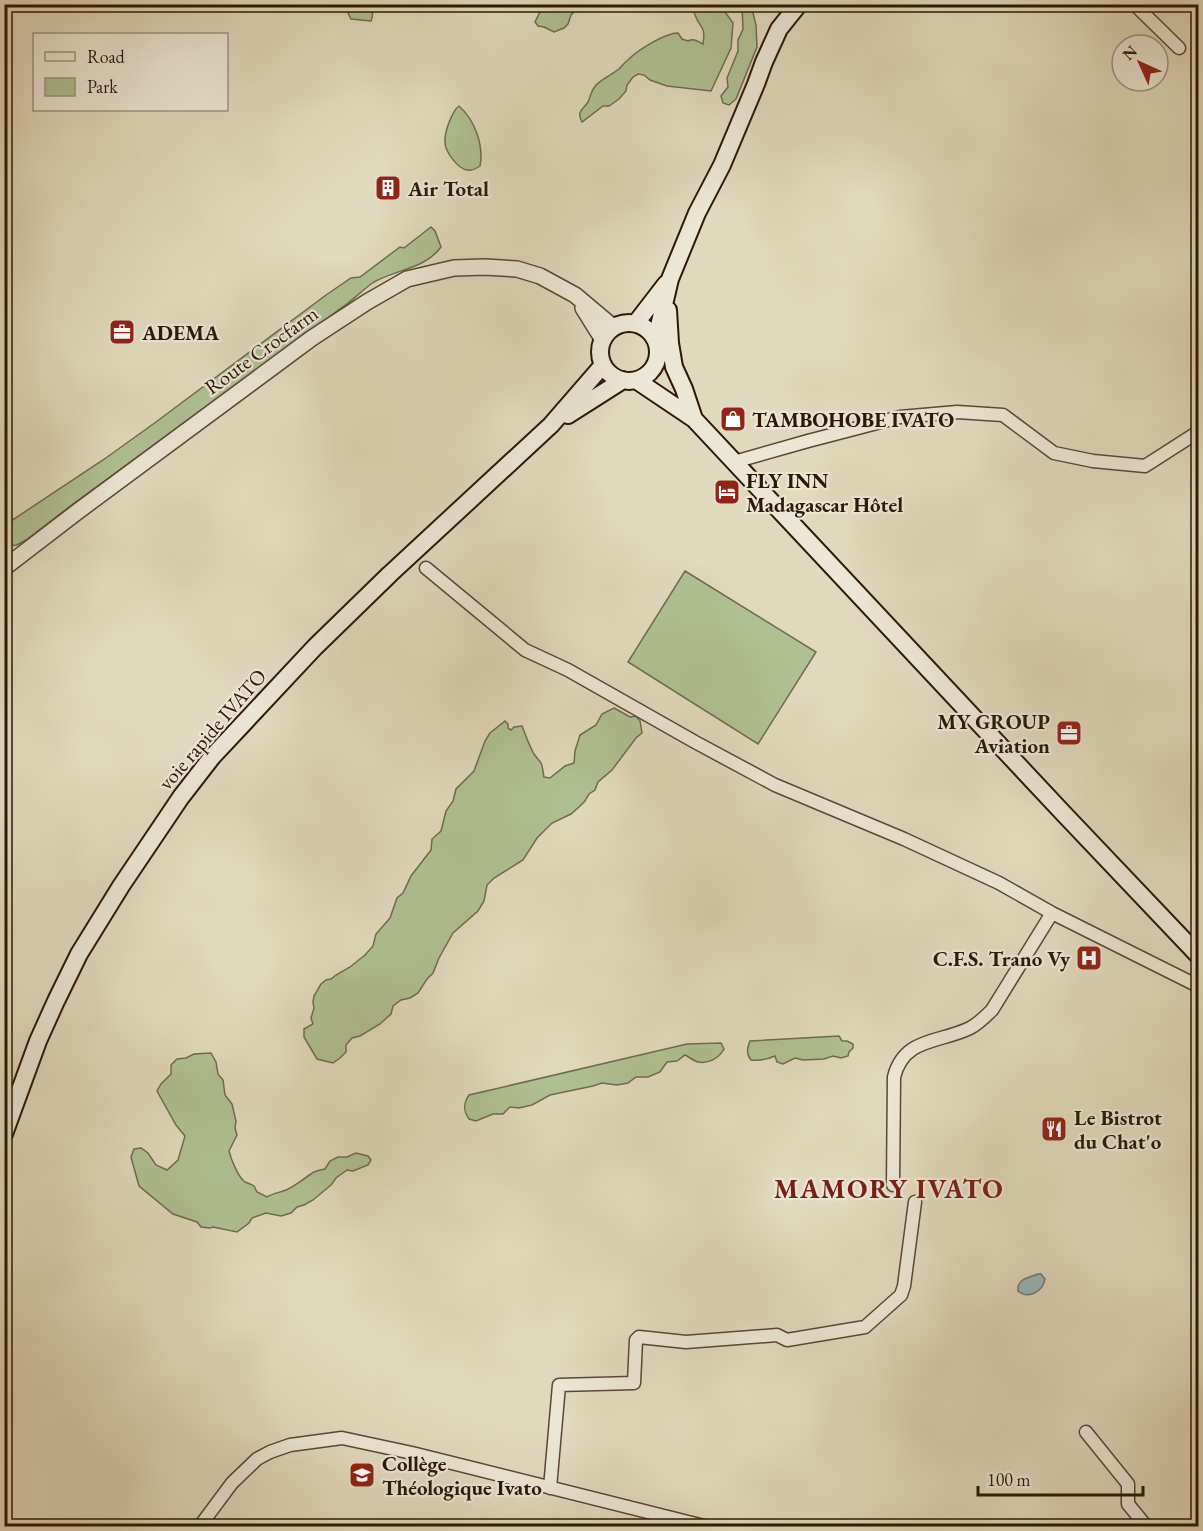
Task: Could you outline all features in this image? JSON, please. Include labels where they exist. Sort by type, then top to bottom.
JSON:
[{"type":"main road","points":[[551,425],[630,380],[648,374],[656,364],[657,345],[670,280],[697,213],[727,155],[779,29],[799,4]]},
{"type":"main road","points":[[636,323],[670,280]]},
{"type":"main road","points":[[670,280],[668,312],[674,367],[694,419]]},
{"type":"main road","points":[[694,419],[648,329],[636,323],[623,323],[608,333],[600,353],[603,365],[612,375],[630,380],[694,419],[1198,955]]},
{"type":"main road","points":[[551,425],[603,365]]},
{"type":"main road","name":"voie rapide IVATO","points":[[4,1134],[38,1041],[79,954],[121,886],[181,797],[213,757],[315,647],[551,425]]},
{"type":"street","points":[[1134,4],[1179,48]]},
{"type":"street","name":"Route Crocfarm","points":[[4,568],[312,338],[407,279],[454,268],[517,269],[540,276],[575,295],[608,333]]},
{"type":"street","points":[[734,462],[900,417],[957,412],[1004,415],[1054,453],[1093,461],[1145,466],[1198,432]]},
{"type":"street","points":[[426,568],[525,650],[568,670],[775,785],[904,839],[988,878],[1052,913],[1198,986]]},
{"type":"street","points":[[893,1185],[894,1077],[897,1065],[918,1045],[969,1029],[992,1010],[1052,913]]},
{"type":"street","points":[[550,1488],[559,1384],[634,1383],[636,1340],[639,1337],[686,1342],[777,1335],[787,1340],[865,1327],[901,1295],[915,1202]]},
{"type":"street","points":[[1086,1432],[1128,1484],[1128,1504],[1146,1527]]},
{"type":"street","points":[[200,1527],[232,1483],[257,1459],[290,1445],[342,1438],[393,1448],[704,1527]]},
{"type":"green space","points":[[344,5],[375,5],[371,21],[351,19]]},
{"type":"green space","points":[[546,5],[589,5],[576,10],[564,28],[554,32],[538,26],[535,22]]},
{"type":"green space","points":[[694,5],[720,5],[733,23],[731,48],[711,91],[667,86],[638,74],[633,77],[619,99],[609,106],[603,106],[582,122],[580,113],[596,85],[645,47],[666,36],[678,33],[682,39],[694,40],[703,44],[703,30],[695,14]]},
{"type":"green space","points":[[742,5],[751,5],[756,25],[757,47],[736,99],[729,105],[723,103],[721,96],[728,87],[727,78],[738,51],[738,40],[743,29]]},
{"type":"green space","points":[[459,106],[474,126],[481,150],[480,166],[472,170],[466,170],[457,164],[445,145],[449,121]]},
{"type":"green space","points":[[431,227],[441,247],[427,260],[374,282],[26,540],[17,545],[5,545],[5,525],[103,460],[326,295],[351,278],[360,277]]},
{"type":"green space","points":[[685,571],[816,652],[758,744],[628,662]]},
{"type":"green space","points":[[614,708],[630,717],[636,716],[640,721],[642,733],[612,770],[598,782],[595,790],[579,807],[571,814],[552,823],[537,838],[523,860],[487,885],[484,901],[478,911],[453,933],[433,973],[418,993],[393,1006],[391,1014],[380,1024],[352,1038],[346,1045],[346,1052],[333,1063],[317,1059],[304,1037],[304,1029],[313,1024],[311,1018],[314,996],[321,984],[350,967],[373,946],[376,934],[390,918],[397,898],[403,893],[411,876],[431,850],[432,839],[441,831],[446,811],[453,801],[456,789],[474,771],[490,733],[505,721],[511,730],[522,726],[532,751],[541,763],[544,777],[550,778],[565,766],[574,763],[580,735],[596,725],[602,714]]},
{"type":"green space","points":[[839,1036],[842,1041],[853,1044],[848,1056],[841,1058],[833,1056],[803,1060],[795,1058],[783,1064],[777,1062],[775,1056],[763,1060],[751,1060],[748,1053],[750,1041]]},
{"type":"green space","points":[[721,1043],[724,1049],[710,1061],[698,1062],[685,1055],[677,1061],[667,1062],[660,1072],[648,1077],[636,1077],[628,1083],[617,1085],[602,1083],[550,1095],[532,1105],[519,1108],[510,1107],[503,1114],[493,1114],[476,1121],[469,1119],[465,1110],[469,1095],[687,1044]]},
{"type":"green space","points":[[211,1053],[216,1062],[218,1074],[223,1080],[225,1095],[232,1104],[236,1121],[237,1135],[229,1151],[240,1176],[245,1182],[254,1186],[257,1192],[267,1197],[286,1190],[314,1172],[325,1169],[330,1161],[338,1157],[347,1157],[356,1153],[368,1156],[371,1160],[368,1165],[353,1171],[347,1170],[313,1200],[297,1207],[291,1213],[281,1216],[266,1213],[252,1218],[237,1232],[201,1227],[197,1222],[173,1214],[139,1186],[131,1157],[134,1149],[141,1148],[148,1153],[156,1165],[167,1170],[178,1160],[185,1136],[176,1125],[157,1091],[171,1074],[171,1065],[177,1059],[194,1054]]},
{"type":"water","points":[[1038,1274],[1045,1279],[1035,1293],[1027,1295],[1018,1291],[1019,1283]]},
{"type":"place","name":"Air Total","points":[[388,188]]},
{"type":"place","name":"ADEMA","points":[[122,332]]},
{"type":"place","name":"TAMBOHOBE IVATO","points":[[733,419]]},
{"type":"place","name":"FLY INN Madagascar Hôtel","points":[[727,492]]},
{"type":"place","name":"MY GROUP Aviation","points":[[1069,733]]},
{"type":"place","name":"C.F.S. Trano Vy","points":[[1089,958]]},
{"type":"place","name":"Le Bistrot du Chat'o","points":[[1054,1129]]},
{"type":"place","name":"Collège Théologique Ivato","points":[[362,1475]]},
{"type":"district","name":"MAMORY IVATO","points":[[889,1188]]}]
